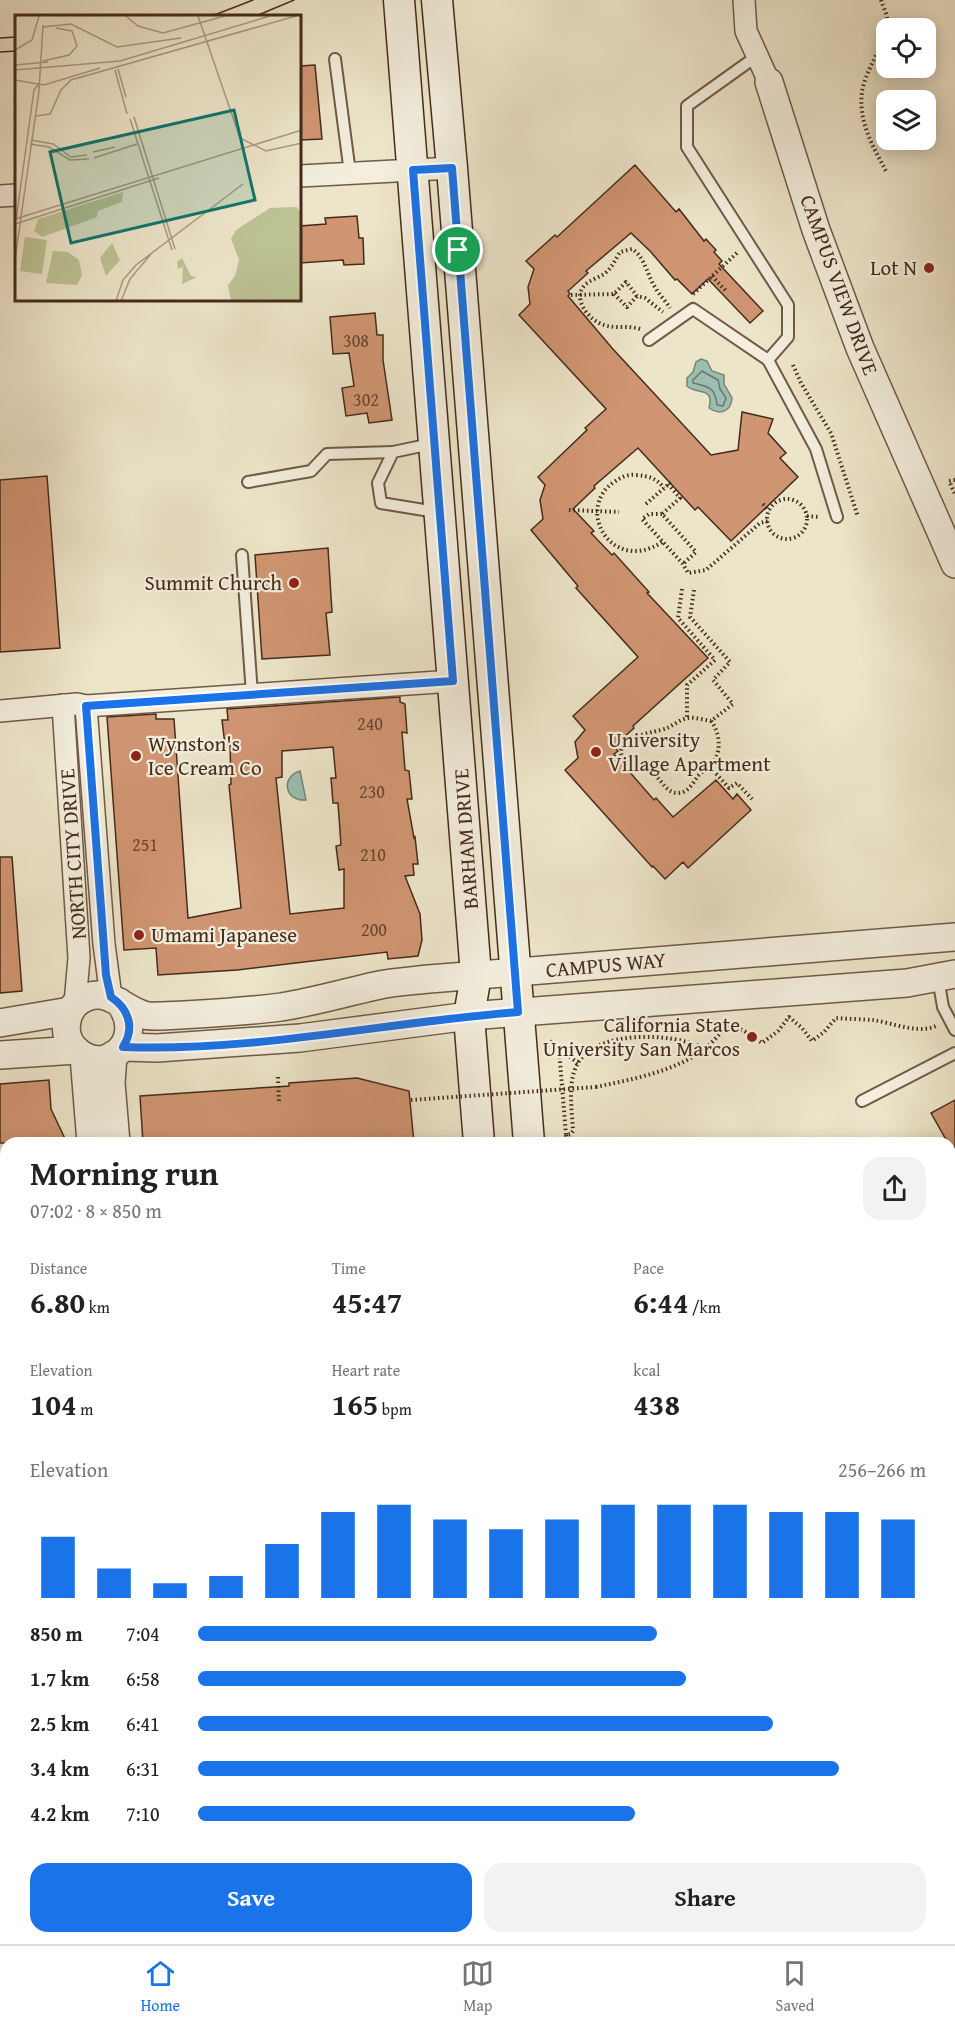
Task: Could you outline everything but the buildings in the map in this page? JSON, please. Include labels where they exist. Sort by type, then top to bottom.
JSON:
[{"type":"main road","points":[[399,0],[440,513]]},
{"type":"main road","name":"BARHAM DRIVE","points":[[436,0],[452,168],[518,1012]]},
{"type":"main road","name":"BARHAM DRIVE","points":[[440,513],[476,975],[469,1016]]},
{"type":"main road","points":[[518,1012],[528,1137]]},
{"type":"main road","points":[[469,1016],[479,1137]]},
{"type":"street","name":"CAMPUS VIEW DRIVE","points":[[744,0],[746,31],[769,82],[816,230],[860,348],[955,564]]},
{"type":"street","points":[[302,176],[452,168]]},
{"type":"street","points":[[0,196],[15,195]]},
{"type":"street","points":[[0,711],[252,694],[454,692]]},
{"type":"street","name":"NORTH CITY DRIVE","points":[[63,705],[79,958],[72,1007]]},
{"type":"street","name":"NORTH CITY DRIVE","points":[[86,706],[104,944],[115,1000]]},
{"type":"street","name":"CAMPUS WAY","points":[[115,1000],[142,1015],[162,1016],[280,1007],[376,986],[476,975],[955,937]]},
{"type":"street","name":"CAMPUS WAY","points":[[0,1055],[80,1053],[93,1059],[118,1051],[300,1038],[469,1016],[907,983],[946,976]]},
{"type":"street","points":[[0,1023],[72,1007],[92,995],[101,994],[115,1000],[125,1010],[130,1030],[127,1040],[118,1051],[111,1083],[116,1137]]},
{"type":"street","points":[[72,1007],[66,1021],[66,1031],[69,1042],[80,1053],[90,1137]]},
{"type":"lane","points":[[757,56],[687,106],[687,147],[788,305],[788,337],[768,360]]},
{"type":"lane","points":[[335,59],[350,173]]},
{"type":"lane","points":[[647,335],[693,309],[768,360],[816,449],[837,517]]},
{"type":"lane","points":[[248,482],[310,471],[327,454],[393,452],[434,444]]},
{"type":"lane","points":[[393,452],[378,483],[381,503],[440,513]]},
{"type":"lane","points":[[242,555],[252,694]]},
{"type":"lane","points":[[946,976],[943,1007],[955,1030]]},
{"type":"lane","points":[[862,1101],[955,1053]]},
{"type":"path","points":[[881,0],[888,20],[862,92],[862,117],[886,171]]},
{"type":"path","points":[[690,296],[742,248]]},
{"type":"path","points":[[647,335],[626,326],[611,327],[596,322],[585,312],[582,289],[585,284],[603,275],[612,267],[620,252],[632,249],[643,261],[654,287],[672,311],[673,320]]},
{"type":"path","points":[[712,276],[727,292]]},
{"type":"path","points":[[571,295],[614,294],[626,282],[638,296],[645,298],[673,320]]},
{"type":"path","points":[[614,294],[627,307],[638,296]]},
{"type":"path","points":[[662,542],[640,551],[621,549],[608,540],[603,533],[598,511],[604,490],[620,477],[632,474],[651,477],[664,488]]},
{"type":"path","points":[[955,480],[949,481],[955,494]]},
{"type":"path","points":[[646,504],[670,483],[680,498],[662,514],[649,514],[642,519],[683,564],[688,573],[706,570],[760,523],[768,521]]},
{"type":"path","points":[[790,500],[801,505],[807,516],[805,529],[801,534],[788,539],[776,535],[771,530],[768,521],[769,511],[778,502],[790,500]]},
{"type":"path","points":[[762,504],[769,511]]},
{"type":"path","points":[[569,510],[619,512]]},
{"type":"path","points":[[662,514],[696,552],[683,564]]},
{"type":"path","points":[[807,516],[819,517]]},
{"type":"path","points":[[682,589],[678,618],[715,660],[687,685],[687,718]]},
{"type":"path","points":[[694,590],[690,617],[730,662],[713,680],[733,704],[711,721],[687,718],[669,728],[630,739],[623,744],[622,757],[633,766],[656,776],[666,789],[675,793],[682,792],[688,789],[703,770],[710,767],[715,760],[719,738],[711,721]]},
{"type":"path","points":[[710,767],[729,788],[737,783],[752,799]]},
{"type":"path","points":[[411,1100],[596,1087],[648,1075],[679,1063],[705,1048],[728,1026],[743,1030],[762,1043],[778,1031],[789,1017],[812,1041],[824,1032],[836,1018],[872,1020],[910,1028],[932,1028],[949,1020]]},
{"type":"path","points":[[559,1049],[566,1135],[573,1131],[572,1081],[578,1063],[582,1057],[598,1046],[617,1040],[647,1037],[679,1039],[705,1048]]},
{"type":"path","points":[[550,1041],[578,1063]]},
{"type":"path","points":[[278,1077],[279,1101]]},
{"type":"water","points":[[701,359],[707,361],[712,371],[724,375],[724,384],[732,398],[730,406],[725,411],[718,412],[709,408],[710,401],[707,394],[687,386],[687,378],[693,372],[696,362]]},
{"type":"water","points":[[300,771],[306,800],[293,797],[288,789],[290,778]]},
{"type":"tram line","points":[[210,15],[253,0]]},
{"type":"tram line","points":[[258,15],[294,0]]},
{"type":"tram line","points":[[0,38],[15,37]]},
{"type":"tram line","points":[[0,52],[15,51]]},
{"type":"place","name":"Lot N","points":[[929,268]]},
{"type":"place","name":"Summit Church","points":[[294,583]]},
{"type":"place","name":"University Village Apartment","points":[[596,752]]},
{"type":"place","name":"Wynston's Ice Cream Co","points":[[136,756]]},
{"type":"place","name":"Umami Japanese","points":[[139,935]]},
{"type":"place","name":"California State University San Marcos","points":[[752,1037]]},
{"type":"route","points":[[452,168],[458,250],[518,1012],[469,1016],[300,1038],[164,1048],[123,1047],[130,1030],[129,1020],[119,1002],[111,997],[106,975],[86,706],[453,681],[413,170],[452,168]]}]
